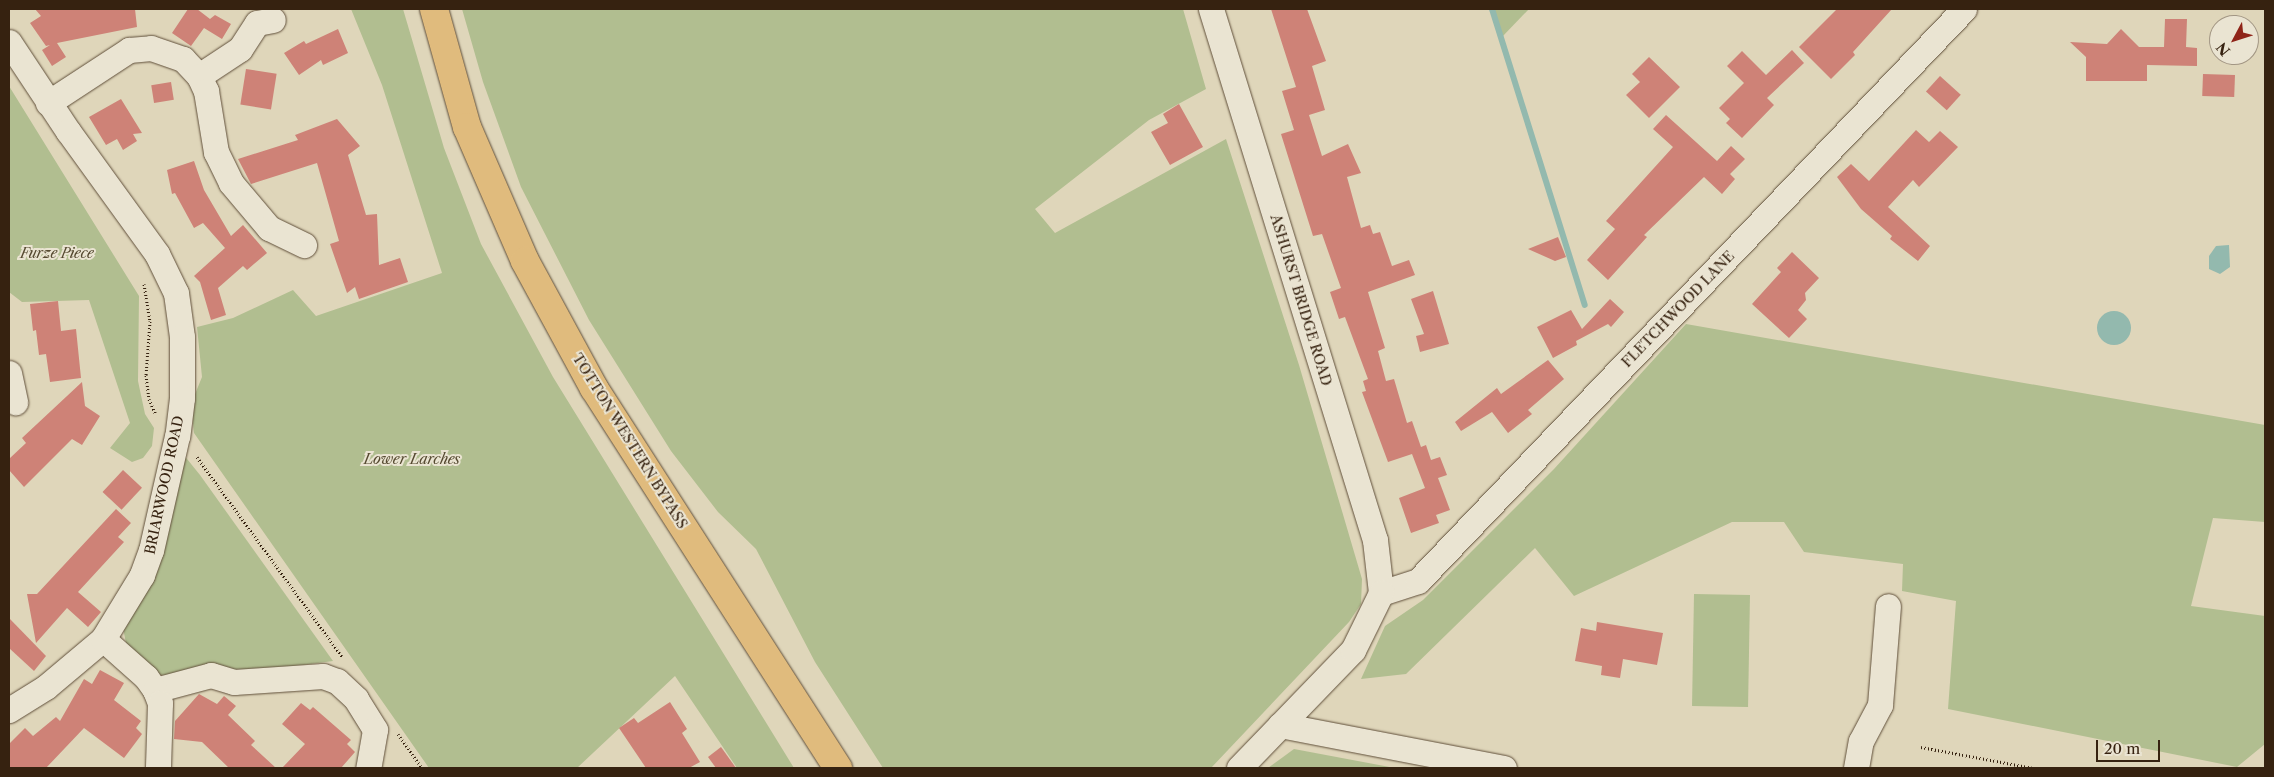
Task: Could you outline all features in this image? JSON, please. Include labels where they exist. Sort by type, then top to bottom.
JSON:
[{"type":"main road","name":"TOTTON WESTERN BYPASS","points":[[434,9],[467,127],[525,261],[594,388],[838,768]]},
{"type":"street","name":"ASHURST BRIDGE ROAD","points":[[1211,9],[1375,540],[1381,593]]},
{"type":"street","name":"FLETCHWOOD LANE","points":[[1381,593],[1418,581],[1964,9]]},
{"type":"street","points":[[199,76],[240,50],[257,22],[272,20]]},
{"type":"street","name":"BRIARWOOD ROAD","points":[[9,42],[48,103],[157,254],[176,294],[182,337],[182,398],[177,436],[151,550],[142,575],[103,639],[46,687],[9,710]]},
{"type":"street","points":[[48,103],[120,55],[139,48],[168,52],[189,64],[199,76],[206,91],[216,152],[231,183],[269,228],[304,245]]},
{"type":"street","points":[[9,373],[15,402]]},
{"type":"street","points":[[1239,768],[1353,650],[1381,593]]},
{"type":"street","points":[[1856,768],[1861,741],[1880,705],[1888,606]]},
{"type":"street","points":[[103,639],[146,678],[155,690],[160,703],[158,768]]},
{"type":"street","points":[[155,690],[211,675],[234,682],[323,676],[337,681],[356,699],[375,730],[368,768]]},
{"type":"street","points":[[1280,726],[1504,768]]},
{"type":"path","points":[[142,280],[150,321],[146,375],[149,399],[154,412],[191,449],[344,661]]},
{"type":"path","points":[[395,730],[422,768]]},
{"type":"path","points":[[1921,747],[2033,768]]},
{"type":"green space","name":"Lower Larches","points":[[351,9],[403,9],[444,148],[481,244],[553,377],[794,768],[737,768],[675,676],[577,768],[429,768],[194,433],[191,404],[202,377],[197,327],[233,318],[293,290],[316,316],[442,273],[382,85]]},
{"type":"green space","points":[[462,9],[1183,9],[1206,89],[1149,120],[1035,209],[1055,233],[1226,139],[1299,365],[1362,579],[1361,604],[1349,622],[1211,768],[883,768],[815,662],[756,549],[718,512],[671,451],[589,320],[521,187],[483,82]]},
{"type":"green space","points":[[1494,9],[1529,9],[1501,38]]},
{"type":"green space","name":"Furze Piece","points":[[9,86],[139,296],[138,381],[145,414],[154,428],[152,446],[143,458],[132,462],[110,448],[130,423],[89,300],[22,302],[9,292]]},
{"type":"green space","points":[[1686,324],[2265,425],[2265,522],[2213,518],[2191,606],[2265,616],[2265,744],[2237,767],[1948,709],[1956,601],[1902,591],[1903,564],[1804,552],[1784,522],[1732,522],[1574,596],[1535,548],[1406,674],[1361,679],[1385,626],[1423,600],[1554,469]]},
{"type":"green space","points":[[183,454],[333,661],[236,674],[156,675],[126,643],[123,628]]},
{"type":"green space","points":[[1694,594],[1750,595],[1748,707],[1692,706]]},
{"type":"green space","points":[[1294,749],[1395,768],[1268,768]]},
{"type":"water","points":[[2229,245],[2230,267],[2220,274],[2209,269],[2209,256],[2216,246]]},
{"type":"water","points":[[2114,311],[2121,312],[2126,316],[2130,321],[2130,335],[2126,340],[2121,344],[2114,345],[2107,344],[2102,340],[2098,335],[2097,328],[2098,321],[2102,316],[2107,312]]},
{"type":"building","points":[[35,9],[135,9],[137,27],[57,43],[66,57],[52,66],[42,50],[50,45],[46,46],[30,23],[41,16]]},
{"type":"building","points":[[188,9],[197,9],[210,19],[215,15],[231,24],[222,39],[204,28],[191,46],[172,33]]},
{"type":"building","points":[[1271,9],[1307,9],[1326,61],[1312,66],[1325,110],[1309,115],[1322,156],[1348,144],[1361,173],[1347,177],[1361,228],[1370,225],[1373,234],[1380,232],[1392,266],[1409,260],[1415,275],[1368,292],[1385,348],[1378,351],[1386,381],[1394,379],[1407,423],[1412,421],[1421,447],[1426,445],[1431,460],[1440,457],[1447,475],[1438,478],[1450,510],[1436,515],[1439,523],[1411,533],[1399,498],[1425,488],[1412,454],[1388,462],[1362,392],[1366,391],[1363,381],[1368,379],[1345,317],[1339,319],[1330,292],[1341,288],[1322,234],[1313,236],[1281,134],[1294,130],[1282,91],[1296,87]]},
{"type":"building","points":[[1837,9],[1892,9],[1853,52],[1855,55],[1831,79],[1799,47]]},
{"type":"building","points":[[2165,19],[2187,19],[2186,47],[2197,48],[2197,66],[2147,65],[2147,81],[2086,81],[2086,57],[2070,42],[2107,44],[2121,29],[2139,47],[2164,47]]},
{"type":"building","points":[[338,29],[348,53],[323,65],[321,60],[299,75],[284,53],[304,41],[306,44]]},
{"type":"building","points":[[1792,50],[1804,63],[1767,98],[1774,105],[1742,138],[1726,123],[1730,119],[1719,108],[1744,83],[1727,66],[1742,51],[1766,75]]},
{"type":"building","points":[[1649,57],[1680,87],[1649,118],[1626,95],[1640,82],[1632,74]]},
{"type":"building","points":[[246,69],[277,74],[271,109],[240,105]]},
{"type":"building","points":[[2203,74],[2235,75],[2234,97],[2202,96]]},
{"type":"building","points":[[1940,76],[1961,95],[1947,110],[1926,92]]},
{"type":"building","points":[[171,82],[174,100],[154,103],[151,85]]},
{"type":"building","points":[[121,99],[142,133],[133,134],[137,141],[123,150],[117,139],[106,145],[89,117]]},
{"type":"building","points":[[1179,104],[1203,147],[1170,165],[1151,132],[1168,123],[1163,114]]},
{"type":"building","points":[[1666,115],[1717,161],[1731,146],[1745,159],[1730,174],[1735,179],[1722,194],[1704,177],[1644,235],[1647,237],[1608,280],[1587,260],[1615,229],[1606,221],[1673,147],[1653,129]]},
{"type":"building","points":[[337,119],[360,146],[348,155],[366,215],[377,214],[379,265],[400,258],[408,282],[359,299],[355,287],[347,293],[330,244],[339,241],[317,163],[251,184],[238,159],[298,140],[295,135]]},
{"type":"building","points":[[1916,130],[1929,142],[1940,131],[1958,147],[1919,187],[1913,180],[1888,207],[1930,246],[1918,261],[1890,239],[1892,236],[1861,209],[1837,177],[1851,164],[1869,181]]},
{"type":"building","points":[[194,161],[204,190],[231,236],[243,225],[267,253],[247,270],[243,266],[218,288],[226,315],[211,320],[200,282],[194,276],[225,248],[203,223],[194,228],[175,193],[172,194],[167,170]]},
{"type":"building","points":[[1558,237],[1566,257],[1555,261],[1528,249]]},
{"type":"building","points":[[1792,252],[1819,278],[1805,293],[1806,300],[1798,310],[1807,319],[1789,338],[1752,304],[1781,272],[1777,268]]},
{"type":"building","points":[[1433,291],[1449,344],[1420,352],[1416,336],[1424,334],[1411,299]]},
{"type":"building","points":[[1610,299],[1624,312],[1611,327],[1608,324],[1576,341],[1577,345],[1553,358],[1537,327],[1571,310],[1582,329]]},
{"type":"building","points":[[58,301],[61,331],[76,329],[81,378],[50,382],[46,354],[39,355],[36,330],[33,331],[30,304]]},
{"type":"building","points":[[1548,360],[1564,379],[1528,410],[1532,414],[1508,433],[1492,412],[1461,431],[1455,422],[1497,388],[1501,394]]},
{"type":"building","points":[[82,382],[85,406],[100,416],[82,445],[72,439],[24,487],[9,470],[9,459],[26,443],[22,438]]},
{"type":"building","points":[[123,470],[142,488],[122,510],[103,492]]},
{"type":"building","points":[[116,509],[131,523],[118,537],[124,542],[78,592],[101,612],[88,627],[67,608],[36,643],[27,594],[37,594]]},
{"type":"building","points":[[9,618],[46,656],[34,671],[9,648]]},
{"type":"building","points":[[1597,622],[1663,633],[1657,665],[1623,659],[1620,678],[1601,675],[1602,666],[1575,661],[1581,628],[1596,631]]},
{"type":"building","points":[[100,670],[124,683],[114,700],[141,721],[136,728],[142,734],[124,758],[84,728],[46,768],[9,768],[9,744],[25,728],[33,736],[56,717],[60,721],[84,679],[92,684]]},
{"type":"building","points":[[199,694],[217,704],[224,696],[236,706],[228,715],[255,741],[251,745],[276,768],[229,768],[202,742],[174,739],[175,721]]},
{"type":"building","points":[[670,702],[687,729],[682,733],[700,762],[689,768],[646,768],[619,728],[634,718],[638,723]]},
{"type":"building","points":[[301,703],[310,710],[313,707],[351,740],[347,744],[355,752],[341,768],[282,768],[305,744],[282,724]]},
{"type":"building","points":[[721,747],[736,768],[716,768],[708,757]]},
{"type":"waterway","points":[[1492,9],[1585,305]]}]
